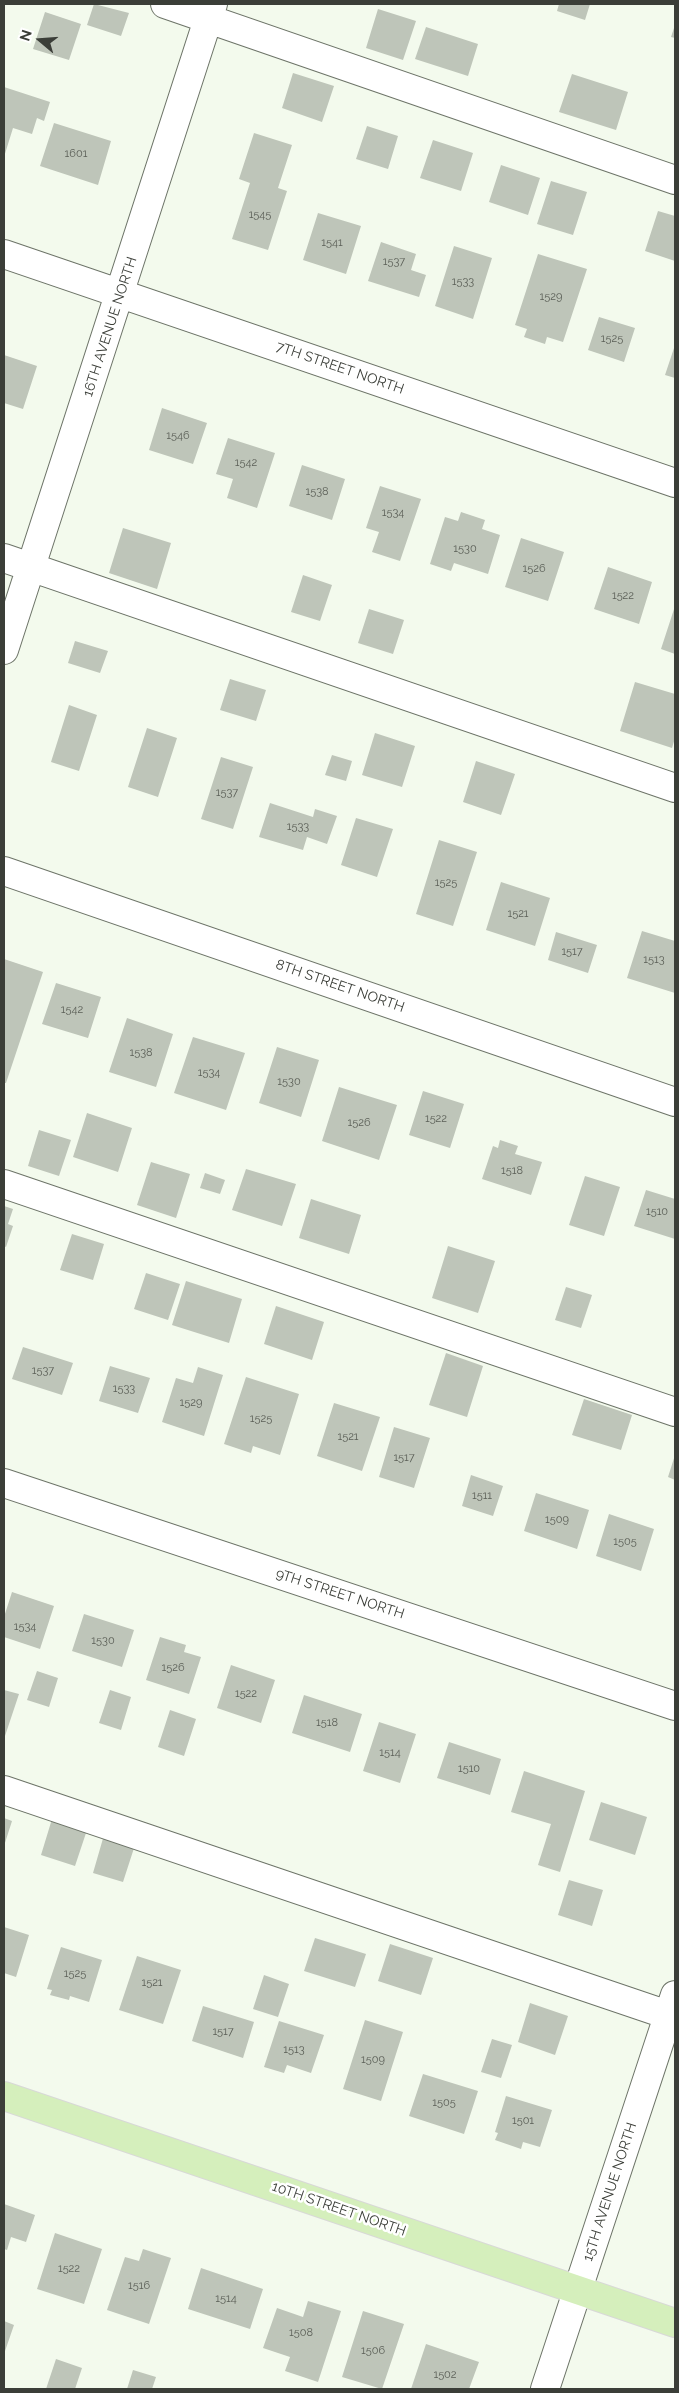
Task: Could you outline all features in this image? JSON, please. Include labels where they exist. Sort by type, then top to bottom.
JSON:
[{"type":"main road","name":"10TH STREET NORTH","points":[[4,2096],[675,2322]]},
{"type":"street","points":[[165,4],[210,11],[675,180]]},
{"type":"street","name":"16TH AVENUE NORTH","points":[[4,650],[121,293],[210,11]]},
{"type":"street","name":"7TH STREET NORTH","points":[[4,254],[675,483]]},
{"type":"street","points":[[4,558],[675,788]]},
{"type":"street","name":"8TH STREET NORTH","points":[[4,871],[675,1102]]},
{"type":"street","points":[[4,1184],[675,1412]]},
{"type":"street","name":"9TH STREET NORTH","points":[[4,1483],[675,1706]]},
{"type":"street","points":[[4,1790],[672,2005]]},
{"type":"street","name":"15TH AVENUE NORTH","points":[[545,2389],[672,2005]]},
{"type":"building","points":[[94,4],[129,13],[121,36],[87,25]]},
{"type":"building","points":[[559,4],[590,4],[585,20],[557,11]]},
{"type":"building","points":[[378,9],[416,21],[403,60],[366,48]]},
{"type":"building","points":[[45,12],[81,24],[69,60],[33,49]]},
{"type":"building","points":[[675,25],[675,38],[671,37]]},
{"type":"building","points":[[426,27],[478,44],[468,76],[415,59]]},
{"type":"building","points":[[293,73],[334,86],[322,122],[282,108]]},
{"type":"building","points":[[572,74],[628,92],[616,130],[559,112]]},
{"type":"building","points":[[4,87],[50,102],[44,121],[37,118],[32,134],[13,128],[4,157]]},
{"type":"building","points":[[54,123],[111,141],[98,185],[40,166]]},
{"type":"building","points":[[367,126],[398,136],[388,169],[356,159]]},
{"type":"building","points":[[254,133],[292,145],[278,188],[287,191],[268,250],[232,239],[250,183],[239,179]]},
{"type":"building","points":[[433,140],[473,153],[461,191],[420,178]]},
{"type":"building","points":[[501,165],[540,178],[528,215],[489,202]]},
{"type":"building","points":[[551,181],[587,192],[573,235],[537,224]]},
{"type":"building","points":[[658,211],[675,216],[675,261],[645,251]]},
{"type":"building","points":[[318,213],[361,226],[346,274],[303,260]]},
{"type":"building","points":[[381,242],[416,254],[411,270],[426,275],[419,297],[368,281]]},
{"type":"building","points":[[454,246],[492,258],[473,319],[435,306]]},
{"type":"building","points":[[538,254],[587,269],[563,342],[547,337],[545,344],[524,337],[527,329],[515,325]]},
{"type":"building","points":[[599,317],[635,328],[624,362],[588,350]]},
{"type":"building","points":[[675,345],[675,378],[665,375]]},
{"type":"building","points":[[4,355],[37,366],[23,409],[4,403]]},
{"type":"building","points":[[162,408],[207,423],[193,464],[149,450]]},
{"type":"building","points":[[228,438],[275,453],[257,508],[227,498],[233,479],[216,474]]},
{"type":"building","points":[[302,465],[345,479],[332,520],[289,506]]},
{"type":"building","points":[[380,486],[421,499],[400,561],[372,552],[379,532],[366,528]]},
{"type":"building","points":[[461,512],[485,520],[482,529],[500,535],[488,574],[454,563],[451,571],[430,564],[445,517],[458,521]]},
{"type":"building","points":[[123,528],[171,543],[157,589],[109,573]]},
{"type":"building","points":[[521,538],[564,552],[548,601],[505,587]]},
{"type":"building","points":[[608,567],[652,582],[639,624],[594,609]]},
{"type":"building","points":[[303,575],[332,585],[320,621],[291,612]]},
{"type":"building","points":[[675,606],[675,654],[661,649]]},
{"type":"building","points":[[369,609],[404,620],[393,654],[358,643]]},
{"type":"building","points":[[75,641],[108,651],[100,673],[68,663]]},
{"type":"building","points":[[230,679],[266,690],[256,721],[220,710]]},
{"type":"building","points":[[635,682],[675,694],[675,738],[672,748],[620,731]]},
{"type":"building","points":[[69,705],[97,715],[79,771],[51,762]]},
{"type":"building","points":[[147,728],[177,738],[158,797],[128,787]]},
{"type":"building","points":[[375,733],[415,746],[402,787],[362,775]]},
{"type":"building","points":[[332,755],[352,761],[346,781],[325,775]]},
{"type":"building","points":[[221,757],[253,767],[233,829],[201,819]]},
{"type":"building","points":[[476,761],[515,774],[501,815],[463,802]]},
{"type":"building","points":[[270,803],[313,817],[315,809],[337,816],[327,844],[307,837],[303,850],[259,837]]},
{"type":"building","points":[[356,818],[393,829],[377,877],[341,865]]},
{"type":"building","points":[[439,840],[477,852],[453,926],[416,914]]},
{"type":"building","points":[[501,882],[550,898],[535,946],[486,930]]},
{"type":"building","points":[[642,931],[675,941],[675,993],[627,978]]},
{"type":"building","points":[[556,932],[597,945],[588,973],[548,960]]},
{"type":"building","points":[[4,959],[43,972],[6,1083],[4,1083]]},
{"type":"building","points":[[56,983],[101,997],[88,1038],[42,1024]]},
{"type":"building","points":[[127,1018],[173,1034],[156,1087],[109,1072]]},
{"type":"building","points":[[193,1037],[245,1053],[226,1110],[174,1093]]},
{"type":"building","points":[[277,1047],[319,1060],[301,1117],[259,1103]]},
{"type":"building","points":[[339,1087],[397,1105],[379,1160],[322,1141]]},
{"type":"building","points":[[423,1091],[464,1104],[450,1148],[409,1135]]},
{"type":"building","points":[[87,1113],[132,1128],[118,1172],[73,1157]]},
{"type":"building","points":[[39,1130],[71,1140],[59,1176],[28,1166]]},
{"type":"building","points":[[500,1140],[518,1146],[515,1154],[542,1162],[531,1195],[482,1179],[493,1146],[498,1148]]},
{"type":"building","points":[[151,1162],[190,1174],[176,1218],[137,1205]]},
{"type":"building","points":[[246,1169],[296,1184],[282,1226],[232,1210]]},
{"type":"building","points":[[205,1173],[225,1180],[220,1194],[200,1188]]},
{"type":"building","points":[[585,1176],[620,1187],[604,1236],[569,1225]]},
{"type":"building","points":[[646,1190],[675,1199],[675,1239],[634,1226]]},
{"type":"building","points":[[311,1199],[361,1215],[349,1254],[299,1238]]},
{"type":"building","points":[[4,1206],[13,1209],[8,1224],[13,1226],[6,1247],[4,1246]]},
{"type":"building","points":[[72,1234],[104,1244],[93,1280],[60,1270]]},
{"type":"building","points":[[448,1246],[495,1261],[478,1313],[432,1298]]},
{"type":"building","points":[[146,1273],[180,1284],[168,1320],[134,1309]]},
{"type":"building","points":[[186,1281],[242,1299],[229,1343],[172,1325]]},
{"type":"building","points":[[566,1287],[592,1295],[581,1328],[555,1320]]},
{"type":"building","points":[[276,1306],[324,1322],[312,1360],[264,1344]]},
{"type":"building","points":[[23,1347],[73,1363],[62,1395],[12,1379]]},
{"type":"building","points":[[446,1353],[483,1366],[467,1417],[429,1405]]},
{"type":"building","points":[[110,1366],[150,1378],[138,1413],[99,1401]]},
{"type":"building","points":[[198,1367],[223,1375],[204,1436],[162,1422],[176,1378],[193,1383]]},
{"type":"building","points":[[246,1377],[299,1394],[280,1455],[253,1446],[251,1453],[224,1444]]},
{"type":"building","points":[[584,1399],[632,1415],[621,1450],[572,1435]]},
{"type":"building","points":[[334,1403],[380,1417],[362,1471],[317,1456]]},
{"type":"building","points":[[394,1427],[430,1438],[414,1488],[379,1477]]},
{"type":"building","points":[[675,1455],[675,1480],[668,1477]]},
{"type":"building","points":[[471,1475],[503,1486],[493,1516],[462,1506]]},
{"type":"building","points":[[536,1493],[589,1510],[577,1549],[524,1531]]},
{"type":"building","points":[[609,1514],[654,1529],[641,1571],[596,1556]]},
{"type":"building","points":[[12,1592],[54,1606],[40,1649],[4,1637],[4,1617]]},
{"type":"building","points":[[84,1614],[134,1630],[122,1667],[72,1651]]},
{"type":"building","points":[[160,1637],[186,1645],[184,1652],[201,1657],[189,1694],[146,1680]]},
{"type":"building","points":[[231,1665],[275,1680],[261,1723],[217,1708]]},
{"type":"building","points":[[37,1671],[58,1678],[49,1707],[27,1700]]},
{"type":"building","points":[[4,1690],[19,1694],[4,1739]]},
{"type":"building","points":[[110,1690],[131,1697],[121,1730],[99,1723]]},
{"type":"building","points":[[304,1695],[362,1714],[350,1752],[292,1733]]},
{"type":"building","points":[[170,1710],[196,1719],[184,1756],[158,1747]]},
{"type":"building","points":[[379,1722],[416,1734],[400,1783],[363,1771]]},
{"type":"building","points":[[449,1742],[501,1759],[490,1795],[437,1778]]},
{"type":"building","points":[[524,1771],[585,1791],[560,1872],[538,1865],[551,1824],[511,1812]]},
{"type":"building","points":[[601,1802],[647,1817],[635,1855],[589,1840]]},
{"type":"building","points":[[4,1818],[12,1821],[4,1846]]},
{"type":"building","points":[[52,1819],[87,1830],[75,1866],[41,1855]]},
{"type":"building","points":[[104,1835],[135,1845],[123,1882],[93,1873]]},
{"type":"building","points":[[569,1880],[603,1890],[592,1926],[558,1915]]},
{"type":"building","points":[[4,1927],[29,1935],[16,1977],[4,1973]]},
{"type":"building","points":[[315,1938],[366,1954],[355,1987],[304,1971]]},
{"type":"building","points":[[390,1944],[433,1958],[421,1995],[378,1981]]},
{"type":"building","points":[[61,1947],[102,1960],[89,2002],[70,1996],[69,2000],[50,1995],[52,1990],[47,1989]]},
{"type":"building","points":[[137,1956],[181,1970],[163,2024],[119,2010]]},
{"type":"building","points":[[264,1975],[289,1984],[278,2017],[253,2009]]},
{"type":"building","points":[[530,2003],[568,2016],[555,2055],[518,2042]]},
{"type":"building","points":[[203,2006],[254,2022],[243,2058],[192,2041]]},
{"type":"building","points":[[365,2020],[403,2032],[381,2101],[343,2089]]},
{"type":"building","points":[[279,2021],[324,2035],[311,2073],[287,2065],[284,2073],[264,2067]]},
{"type":"building","points":[[492,2039],[512,2045],[501,2078],[481,2072]]},
{"type":"building","points":[[423,2074],[478,2091],[464,2134],[409,2116]]},
{"type":"building","points":[[506,2096],[552,2110],[540,2147],[523,2142],[521,2149],[495,2140],[498,2133],[495,2132]]},
{"type":"building","points":[[4,2204],[35,2215],[26,2242],[11,2237],[7,2250],[4,2249]]},
{"type":"building","points":[[55,2233],[102,2249],[84,2304],[37,2289]]},
{"type":"building","points":[[143,2249],[171,2258],[149,2324],[107,2310],[125,2257],[139,2261]]},
{"type":"building","points":[[201,2268],[263,2289],[250,2329],[188,2309]]},
{"type":"building","points":[[308,2301],[341,2311],[318,2382],[285,2371],[290,2357],[263,2348],[277,2308],[303,2317]]},
{"type":"building","points":[[363,2311],[404,2324],[382,2389],[342,2377]]},
{"type":"building","points":[[4,2321],[14,2325],[4,2354]]},
{"type":"building","points":[[426,2344],[479,2362],[469,2389],[411,2389]]},
{"type":"building","points":[[56,2359],[82,2368],[75,2389],[46,2389]]},
{"type":"building","points":[[133,2370],[156,2377],[152,2389],[127,2389]]}]
